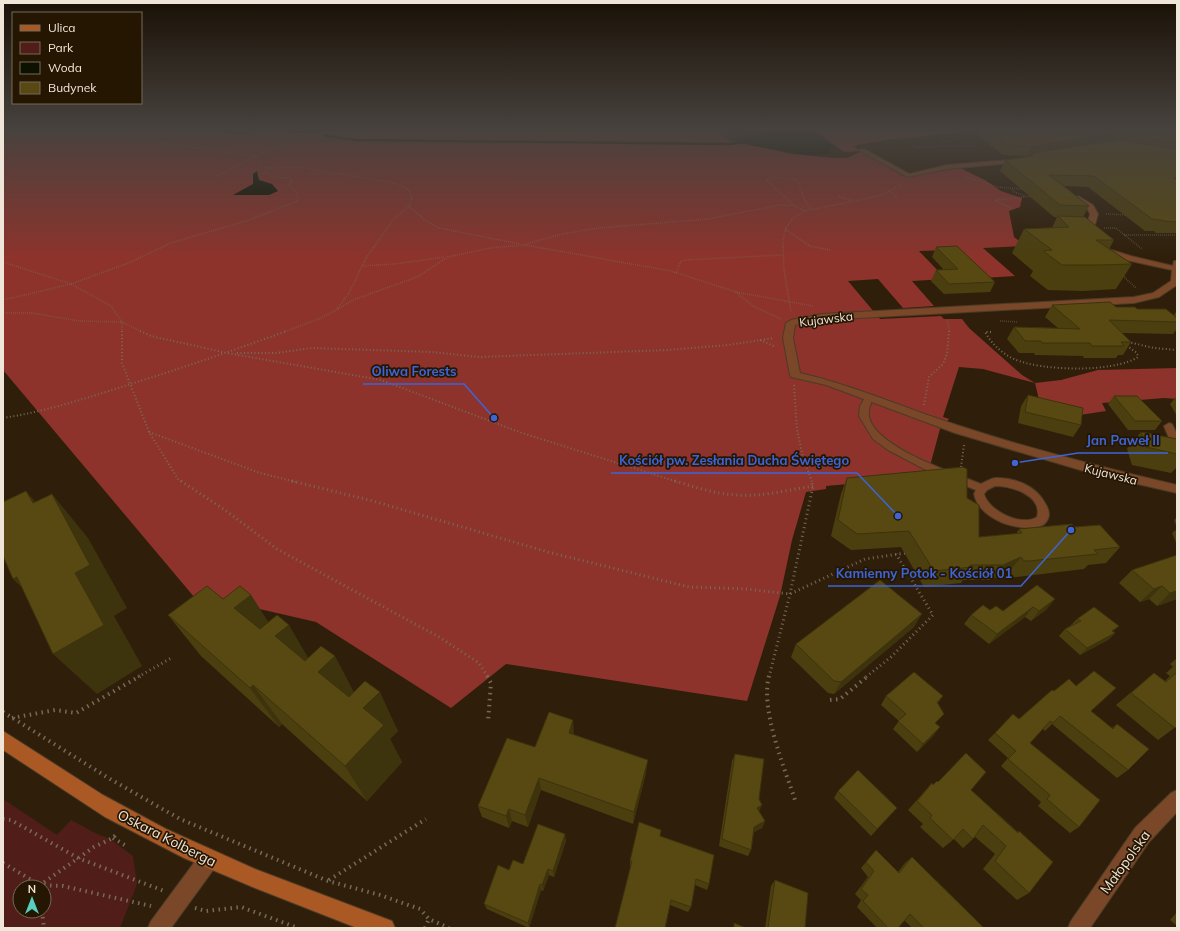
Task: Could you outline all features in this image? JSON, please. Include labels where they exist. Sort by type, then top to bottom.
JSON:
[{"type":"street","points":[[908,175],[925,171]]},
{"type":"street","points":[[1078,198],[1090,207],[1094,214]]},
{"type":"street","name":"Kujawska","points":[[1094,214],[1088,234],[1088,239],[1094,245],[1129,258],[1177,267],[1175,282],[1168,289],[1159,294],[1134,300],[822,318],[791,323],[788,338],[794,375],[821,380],[959,430],[1094,470],[1177,489]]},
{"type":"street","name":"Oskara Kolberga","points":[[3,740],[91,798],[129,820],[209,859],[385,928]]},
{"type":"street","name":"Małopolska","points":[[1078,928],[1142,835],[1177,799]]},
{"type":"street","points":[[158,928],[172,896],[209,859]]},
{"type":"lane","points":[[901,171],[908,175]]},
{"type":"lane","points":[[868,398],[864,416],[876,438],[891,448],[930,468],[981,488]]},
{"type":"lane","points":[[1169,426],[1177,445]]},
{"type":"lane","points":[[1003,482],[1024,488],[1040,502],[1044,509],[1043,515],[1040,521],[1032,524],[1022,524],[1001,518],[992,513],[981,500],[979,494],[981,488],[986,484],[1003,482]]},
{"type":"path","points":[[217,176],[226,171]]},
{"type":"path","points":[[3,300],[71,284],[131,262],[171,243],[253,219],[298,201],[297,193],[289,185],[292,181],[290,178],[274,178],[265,173],[266,171]]},
{"type":"path","points":[[325,171],[403,186],[410,192],[412,198],[409,206],[392,221],[362,266],[349,293],[336,310]]},
{"type":"path","points":[[736,292],[753,306],[791,323],[790,302],[782,255],[784,229],[791,219],[798,213],[805,211],[879,196],[910,179],[908,175]]},
{"type":"path","points":[[961,176],[978,180],[990,185],[1012,189],[1029,188]]},
{"type":"path","points":[[805,211],[796,206],[766,180],[774,178],[796,179],[801,186],[805,203],[813,209]]},
{"type":"path","points":[[1012,189],[1014,192],[1026,196]]},
{"type":"path","points":[[889,191],[897,198]]},
{"type":"path","points":[[839,196],[852,202]]},
{"type":"path","points":[[1011,208],[995,200],[1034,196]]},
{"type":"path","points":[[362,266],[394,264],[448,257],[490,248],[523,245],[562,234],[598,228],[708,219],[780,205],[796,206]]},
{"type":"path","points":[[409,206],[426,221],[439,228],[523,245],[635,264],[676,273],[736,292],[814,306]]},
{"type":"path","points":[[1094,214],[1131,215]]},
{"type":"path","points":[[1104,228],[1116,228],[1146,253]]},
{"type":"path","points":[[784,229],[810,247],[817,250],[830,250]]},
{"type":"path","points":[[1124,235],[1177,235]]},
{"type":"path","points":[[1107,251],[1111,258],[1124,272],[1124,277],[1137,288]]},
{"type":"path","points":[[676,273],[681,261],[685,260],[782,255]]},
{"type":"path","points":[[3,418],[28,414],[69,404],[227,353],[321,318],[353,300],[417,277],[448,257]]},
{"type":"path","points":[[3,262],[71,284],[111,306],[122,322],[122,363],[149,432],[178,479],[225,510],[277,549],[439,637],[479,663],[491,683],[488,721]]},
{"type":"path","points":[[921,417],[928,377],[943,364],[947,354],[947,345],[950,334],[944,311]]},
{"type":"path","points":[[3,313],[32,313],[79,321],[122,322],[151,336],[227,353],[381,380],[522,433],[704,490],[736,496],[769,494],[813,486]]},
{"type":"path","points":[[991,332],[984,332],[994,346],[1015,359],[1027,364],[1057,368],[1103,366],[1136,360],[1138,357],[1137,354],[1122,342]]},
{"type":"path","points":[[227,353],[277,353],[312,348],[432,352],[479,357],[572,352],[668,350],[728,345],[774,338],[788,338]]},
{"type":"path","points":[[1126,341],[1154,348],[1177,350]]},
{"type":"path","points":[[794,375],[797,430],[803,457],[813,486],[790,594],[766,687],[768,713],[796,803]]},
{"type":"path","points":[[149,432],[260,473],[372,501],[556,554],[689,587],[746,589],[790,594],[865,559],[911,552]]},
{"type":"path","points":[[961,468],[964,445]]},
{"type":"path","points":[[830,700],[840,699],[891,657],[933,615],[896,554]]},
{"type":"path","points":[[11,718],[55,710],[76,713],[173,658]]},
{"type":"path","points":[[3,712],[110,779],[180,819],[328,880],[380,895],[420,909],[423,915],[429,919],[449,928]]},
{"type":"path","points":[[3,819],[11,820],[78,858],[172,896],[197,909],[208,912],[231,906],[241,907],[298,928]]},
{"type":"path","points":[[328,880],[426,819]]},
{"type":"path","points":[[50,879],[94,847],[113,838],[128,847]]},
{"type":"path","points":[[3,864],[28,879]]},
{"type":"path","points":[[52,886],[63,886],[155,907]]},
{"type":"path","points":[[425,928],[429,919]]},
{"type":"green space","points":[[3,799],[57,835],[71,820],[110,839],[133,856],[137,884],[120,928],[3,928]]},
{"type":"shaded area","points":[[3,171],[896,171],[903,176],[935,171],[967,171],[985,180],[1001,191],[1022,198],[1020,207],[1009,211],[1014,237],[1026,246],[983,248],[1015,276],[983,278],[952,250],[919,251],[946,279],[912,281],[934,306],[903,308],[878,279],[848,281],[880,319],[941,316],[944,319],[962,319],[969,328],[1022,375],[1035,383],[983,369],[959,367],[943,417],[949,419],[940,429],[927,477],[826,486],[826,489],[806,492],[792,540],[780,596],[747,701],[506,664],[451,708],[316,622],[246,606],[211,617],[3,370]]},
{"type":"shaded area","points":[[1177,368],[1177,399],[1164,398],[1102,403],[1106,411],[1073,416],[1041,408],[1035,383],[1061,380],[1098,370]]},
{"type":"water","points":[[257,171],[259,180],[272,184],[278,191],[269,195],[233,195],[253,184],[253,174]]},
{"type":"building","points":[[1019,171],[1177,171],[1177,178],[1174,178],[1177,180],[1177,222],[1152,219],[1094,176],[1049,175],[1089,206],[1060,205]]},
{"type":"building","points":[[1058,216],[1085,217],[1114,240],[1096,240],[1132,264],[1062,265],[1043,251],[1052,250],[1024,229],[1069,227]]},
{"type":"building","points":[[957,246],[995,282],[949,284],[936,270],[958,269],[936,247]]},
{"type":"building","points":[[1110,302],[1116,307],[1166,309],[1177,318],[1177,322],[1109,320],[1131,342],[1121,342],[1124,346],[1092,346],[1090,343],[1042,343],[1041,341],[1025,341],[1014,327],[1080,329],[1052,305]]},
{"type":"building","points":[[1028,395],[1083,408],[1081,425],[1025,412]]},
{"type":"building","points":[[1114,396],[1137,396],[1162,421],[1135,421]]},
{"type":"building","points":[[1141,432],[1177,439],[1177,454],[1146,447]]},
{"type":"building","points":[[963,467],[967,469],[967,498],[979,505],[979,537],[1022,533],[1019,529],[1072,524],[1074,527],[1100,525],[1120,547],[1094,550],[1098,554],[1029,561],[1024,561],[1021,557],[1003,565],[970,565],[972,567],[934,571],[909,531],[857,534],[838,520],[847,478]]},
{"type":"building","points":[[26,491],[33,503],[52,494],[90,565],[75,573],[104,625],[53,654],[17,577],[13,579],[3,556],[3,502]]},
{"type":"building","points":[[1177,555],[1177,591],[1170,593],[1162,586],[1154,589],[1132,570]]},
{"type":"building","points":[[880,580],[922,614],[841,682],[834,681],[796,644]]},
{"type":"building","points":[[1037,585],[1055,599],[1039,611],[1033,607],[997,634],[971,615],[983,605],[990,610],[996,606],[1003,611]]},
{"type":"building","points":[[207,586],[223,599],[240,586],[251,595],[234,608],[260,629],[277,615],[289,625],[275,636],[305,661],[321,646],[335,656],[318,672],[349,697],[365,681],[380,692],[363,708],[384,725],[345,766],[253,685],[250,688],[168,615]]},
{"type":"building","points":[[1094,607],[1119,626],[1112,631],[1115,633],[1087,648],[1065,629],[1081,621],[1077,619]]},
{"type":"building","points":[[1094,671],[1116,688],[1091,711],[1113,729],[1117,724],[1149,749],[1128,770],[1060,716],[1053,723],[1050,721],[1030,743],[1100,800],[1079,827],[1047,799],[1050,795],[1008,759],[1016,751],[995,733],[1013,714],[1019,719],[1052,690],[1054,691],[1069,679],[1076,686]]},
{"type":"building","points":[[914,672],[943,696],[937,702],[944,714],[935,723],[940,727],[923,744],[898,721],[906,714],[886,696]]},
{"type":"building","points":[[1177,672],[1177,726],[1175,728],[1131,693],[1154,673],[1166,682]]},
{"type":"building","points":[[549,712],[573,720],[569,733],[648,760],[634,812],[539,778],[525,815],[509,809],[506,816],[478,806],[507,738],[535,747]]},
{"type":"building","points":[[966,753],[986,772],[971,790],[1018,833],[1019,831],[1053,862],[1029,893],[995,861],[1006,846],[983,825],[973,839],[963,829],[953,840],[930,818],[932,815],[917,801],[932,783],[933,785],[937,781],[938,782]]},
{"type":"building","points":[[735,754],[764,759],[759,799],[762,805],[757,808],[765,821],[754,827],[751,850],[722,839]]},
{"type":"building","points":[[858,770],[897,808],[877,829],[838,791]]},
{"type":"building","points":[[639,822],[661,830],[660,836],[714,855],[709,884],[696,879],[691,907],[671,900],[665,928],[615,928],[632,861],[630,861]]},
{"type":"building","points":[[538,824],[565,834],[553,871],[548,869],[542,885],[540,884],[528,923],[484,904],[498,865],[509,870],[513,860],[523,864]]},
{"type":"building","points":[[876,850],[899,873],[912,857],[984,928],[924,928],[910,914],[898,928],[888,928],[863,901],[868,895],[861,889],[874,871],[866,862]]},
{"type":"building","points":[[775,880],[808,893],[805,928],[768,928]]},
{"type":"building","points":[[734,923],[746,928],[734,928]]},
{"type":"place","name":"Oliwa Forests","points":[[494,418]]},
{"type":"place","name":"Jan Paweł II","points":[[1015,463]]},
{"type":"place","name":"Kościół pw. Zesłania Ducha Świętego","points":[[898,516]]},
{"type":"place","name":"Kamienny Potok - Kościół 01","points":[[1071,530]]}]
